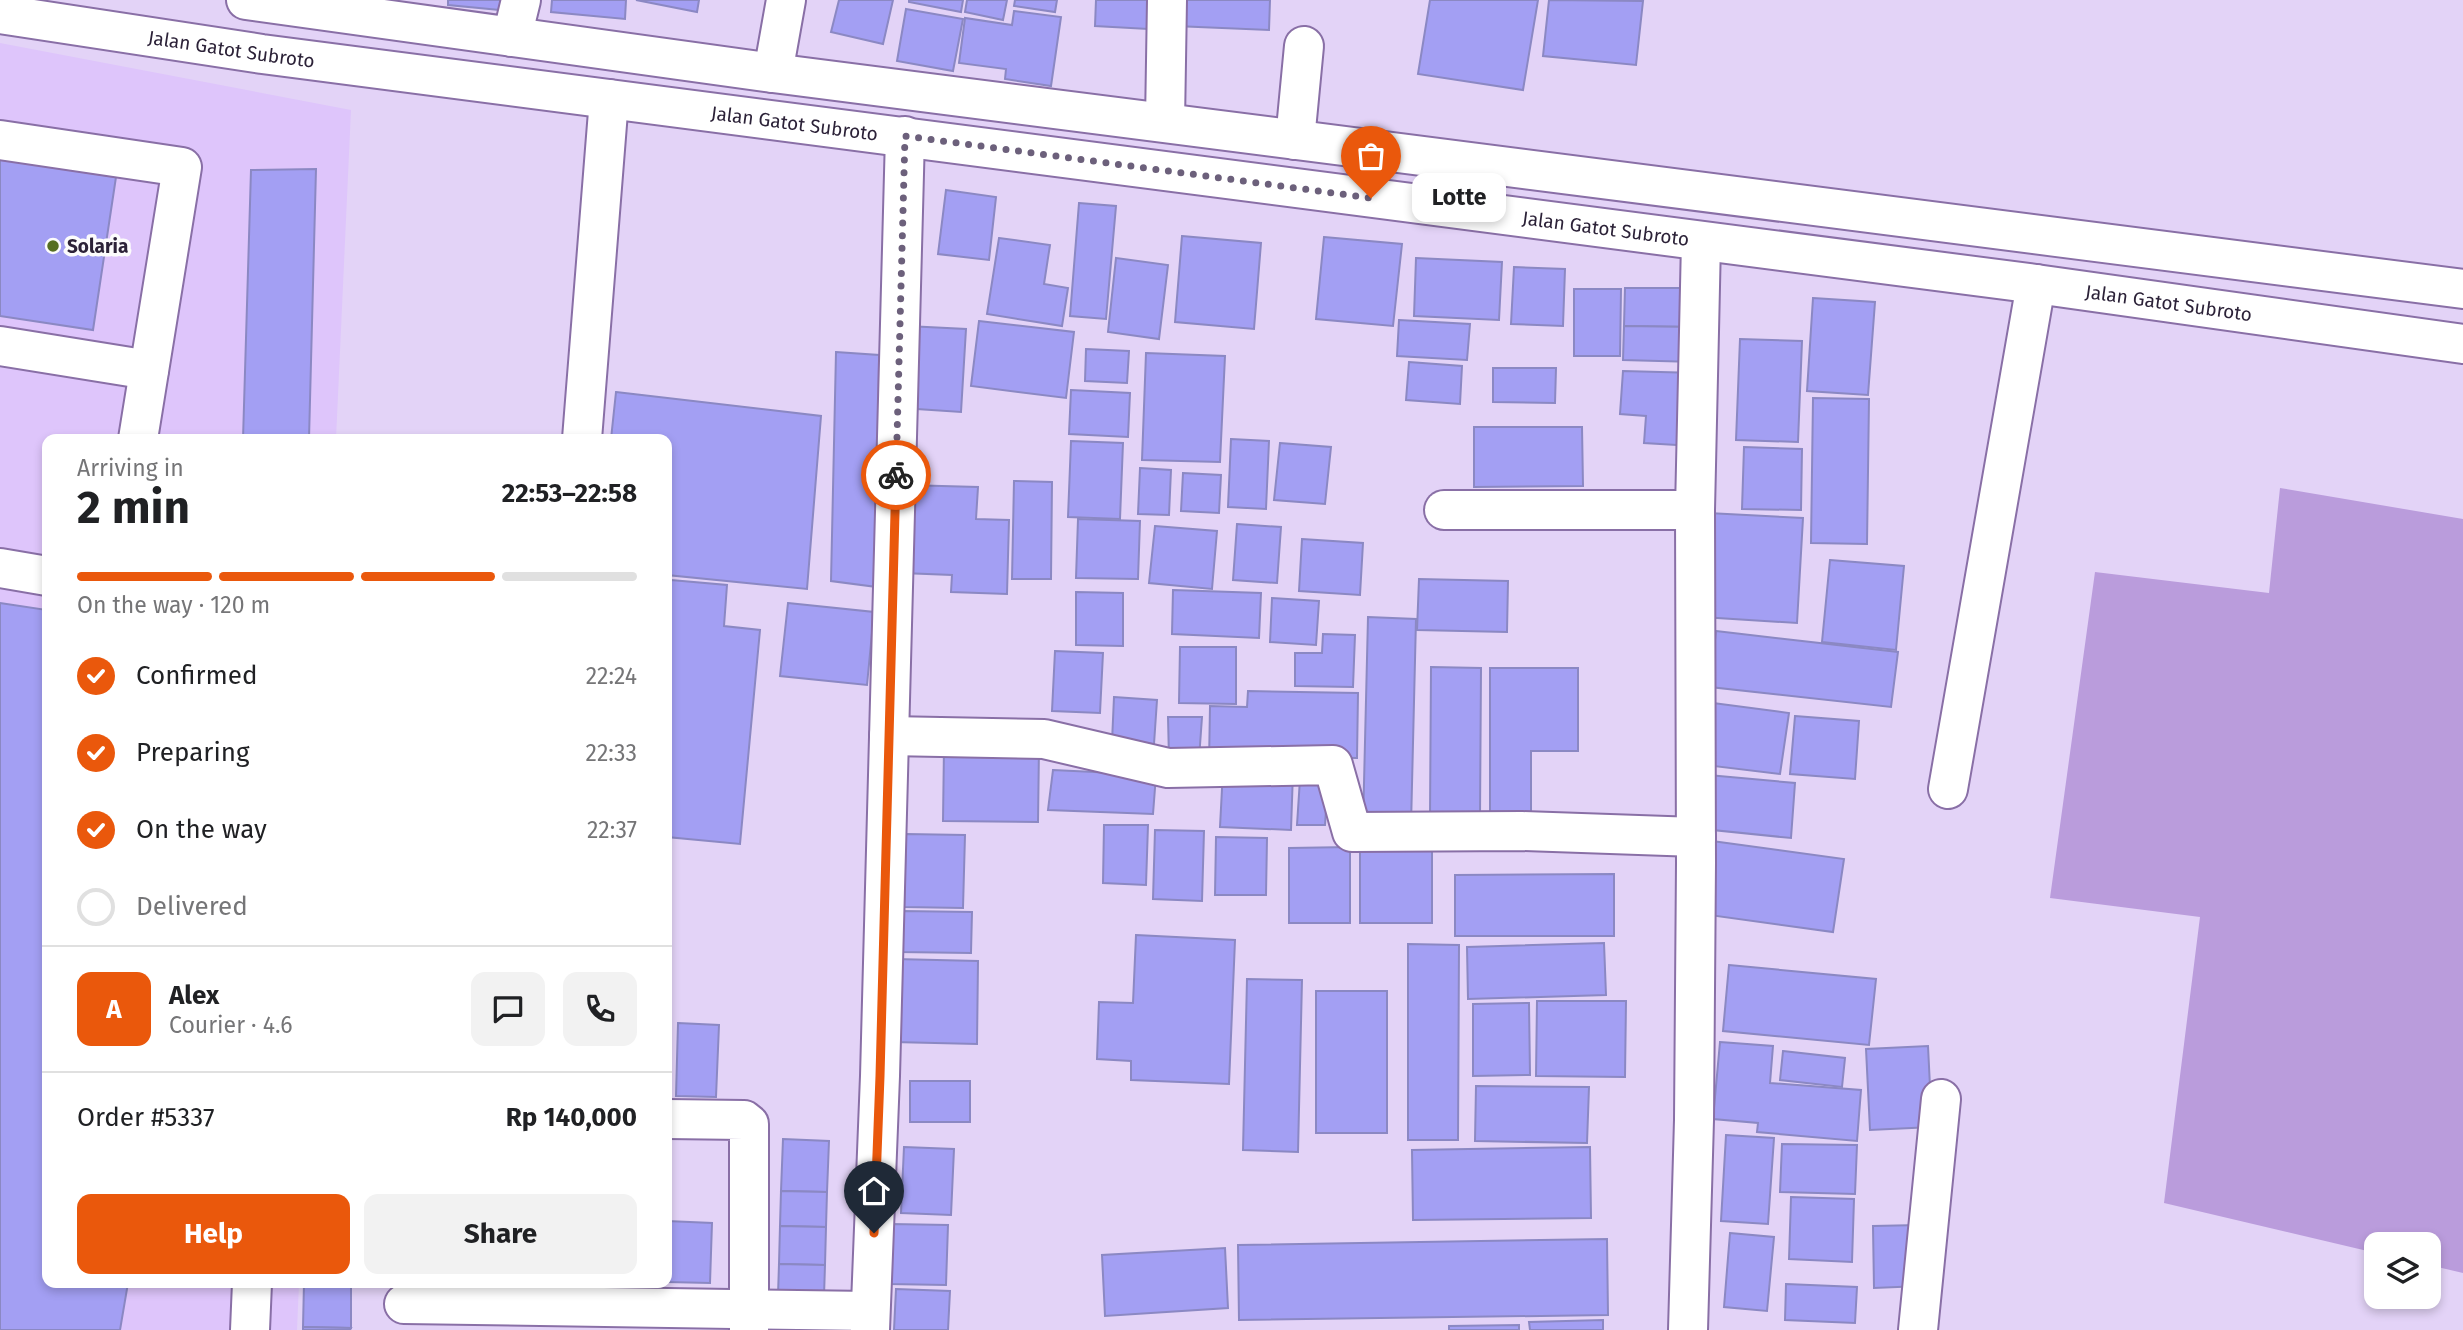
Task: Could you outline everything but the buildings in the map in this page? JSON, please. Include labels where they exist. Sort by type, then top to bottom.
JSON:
[{"type":"main road","points":[[246,0],[773,73],[2463,289]]},
{"type":"main road","points":[[512,37],[521,0]]},
{"type":"main road","points":[[773,73],[786,0]]},
{"type":"main road","points":[[1165,122],[1167,0]]},
{"type":"main road","name":"Jalan Gatot Subroto","points":[[0,14],[262,54],[2036,284],[2463,344]]},
{"type":"main road","points":[[1295,140],[1304,46]]},
{"type":"main road","points":[[582,434],[609,99]]},
{"type":"main road","points":[[404,1306],[748,1320],[870,1321],[880,1076],[905,136]]},
{"type":"main road","points":[[0,140],[182,167],[139,434]]},
{"type":"main road","points":[[1688,1330],[1694,1120],[1695,510],[1701,242]]},
{"type":"main road","points":[[1948,789],[2036,284]]},
{"type":"main road","points":[[0,346],[149,370]]},
{"type":"main road","points":[[1444,510],[1695,510]]},
{"type":"main road","points":[[0,568],[42,575]]},
{"type":"main road","points":[[889,736],[1044,739],[1168,768],[1334,765],[1352,832],[1522,831],[1696,837]]},
{"type":"main road","points":[[1918,1330],[1941,1099]]},
{"type":"main road","points":[[672,1119],[744,1120],[749,1125],[748,1320]]},
{"type":"main road","points":[[250,1330],[252,1288]]},
{"type":"shaded area","points":[[0,43],[351,110],[336,434],[42,434],[42,1288],[299,1288],[297,1330],[0,1330]]},
{"type":"shaded area","points":[[2280,488],[2463,519],[2463,1273],[2441,1268],[2441,1232],[2364,1232],[2364,1250],[2164,1203],[2200,917],[2050,898],[2095,572],[2269,593]]},
{"type":"way so far","points":[[896,475],[905,136],[1371,198]]},
{"type":"place","name":"Lotte","points":[[1371,198]]},
{"type":"place","name":"Solaria","points":[[53,246]]},
{"type":"route","points":[[874,1233],[896,475]]}]
